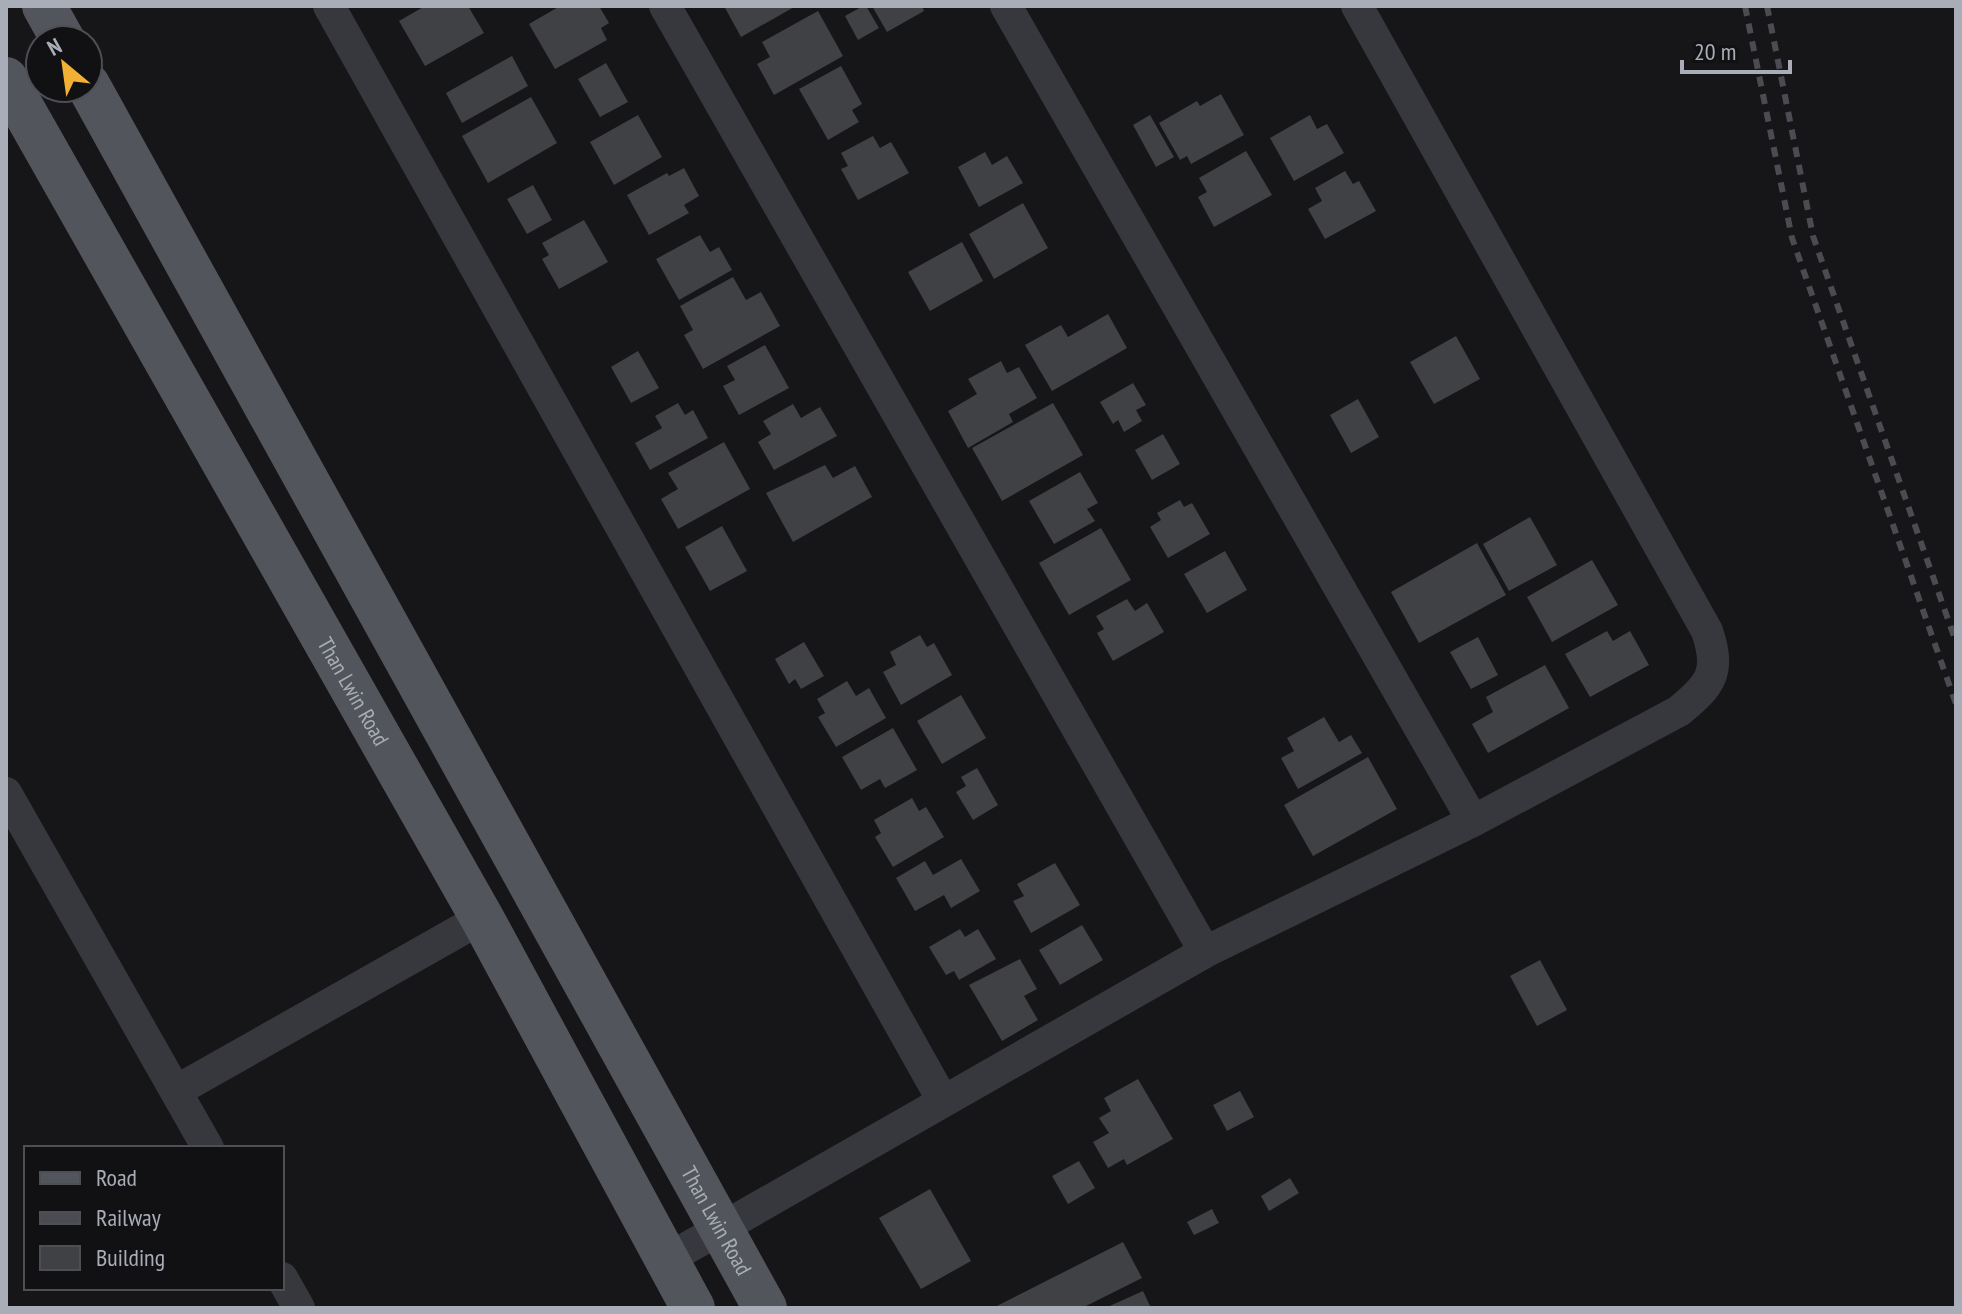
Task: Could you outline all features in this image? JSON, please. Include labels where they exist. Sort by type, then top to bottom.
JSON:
[{"type":"main road","points":[[44,6],[54,24]]},
{"type":"main road","name":"Than Lwin Road","points":[[6,79],[482,918],[693,1308]]},
{"type":"main road","name":"Than Lwin Road","points":[[99,104],[765,1308]]},
{"type":"street","points":[[329,6],[943,1101]]},
{"type":"street","points":[[665,6],[1205,952]]},
{"type":"street","points":[[1006,6],[1473,821]]},
{"type":"street","points":[[666,1260],[1205,952],[1473,821],[1679,711],[1699,695],[1712,677],[1714,652],[1699,617],[1357,6]]},
{"type":"street","points":[[6,793],[207,1146]]},
{"type":"street","points":[[176,1091],[482,918]]},
{"type":"street","points":[[284,1282],[299,1308]]},
{"type":"building","points":[[425,6],[468,6],[484,33],[425,66],[399,21]]},
{"type":"building","points":[[560,6],[599,6],[609,23],[601,28],[607,40],[555,69],[529,24]]},
{"type":"building","points":[[724,6],[796,6],[741,37]]},
{"type":"building","points":[[866,6],[879,28],[858,40],[845,16]]},
{"type":"building","points":[[872,6],[922,6],[924,11],[887,32]]},
{"type":"building","points":[[818,11],[843,56],[774,95],[757,64],[770,57],[762,42]]},
{"type":"building","points":[[512,56],[528,86],[462,123],[446,93]]},
{"type":"building","points":[[606,63],[628,102],[600,117],[578,79]]},
{"type":"building","points":[[841,66],[862,104],[852,110],[859,122],[828,140],[799,89]]},
{"type":"building","points":[[1221,94],[1244,135],[1191,164],[1187,156],[1180,160],[1159,123],[1197,101],[1200,106]]},
{"type":"building","points":[[531,97],[557,143],[488,183],[462,136]]},
{"type":"building","points":[[638,115],[662,157],[614,185],[590,142]]},
{"type":"building","points":[[1150,115],[1174,157],[1156,167],[1133,125]]},
{"type":"building","points":[[1310,115],[1317,129],[1327,124],[1344,153],[1294,181],[1270,138]]},
{"type":"building","points":[[873,136],[880,148],[891,142],[909,173],[858,200],[841,169],[848,166],[841,153]]},
{"type":"building","points":[[1246,151],[1272,195],[1214,227],[1198,197],[1207,192],[1199,178]]},
{"type":"building","points":[[985,152],[992,165],[1007,156],[1023,183],[979,207],[958,167]]},
{"type":"building","points":[[684,168],[699,196],[684,205],[689,213],[649,235],[627,195],[667,173],[669,176]]},
{"type":"building","points":[[1345,171],[1353,184],[1359,181],[1376,211],[1325,239],[1308,209],[1322,201],[1315,188]]},
{"type":"building","points":[[533,185],[552,220],[527,234],[507,199]]},
{"type":"building","points":[[1023,203],[1048,248],[994,279],[969,234]]},
{"type":"building","points":[[584,220],[608,262],[559,289],[542,259],[549,255],[542,243]]},
{"type":"building","points":[[700,235],[710,252],[719,247],[732,270],[679,300],[656,259]]},
{"type":"building","points":[[962,242],[983,281],[930,311],[908,272]]},
{"type":"building","points":[[733,277],[746,300],[761,292],[780,326],[703,369],[684,335],[693,330],[680,306]]},
{"type":"building","points":[[1108,314],[1127,348],[1052,391],[1025,345],[1061,325],[1068,337]]},
{"type":"building","points":[[1456,336],[1480,379],[1434,404],[1410,362]]},
{"type":"building","points":[[765,345],[789,388],[739,415],[723,386],[735,380],[727,366]]},
{"type":"building","points":[[638,351],[659,388],[631,403],[611,367]]},
{"type":"building","points":[[1001,361],[1007,373],[1019,367],[1037,398],[1009,414],[1013,422],[968,448],[948,411],[977,394],[968,379]]},
{"type":"building","points":[[1133,383],[1146,405],[1136,410],[1142,421],[1124,432],[1118,420],[1113,424],[1100,402]]},
{"type":"building","points":[[1358,399],[1379,437],[1351,453],[1330,415]]},
{"type":"building","points":[[678,403],[685,415],[693,410],[708,438],[650,470],[635,443],[662,428],[655,416]]},
{"type":"building","points":[[1053,403],[1083,455],[1002,501],[972,448]]},
{"type":"building","points":[[793,404],[801,418],[820,407],[837,436],[774,470],[758,442],[771,434],[763,421]]},
{"type":"building","points":[[1163,434],[1180,464],[1152,480],[1135,450]]},
{"type":"building","points":[[724,442],[750,489],[678,529],[661,499],[678,489],[668,473]]},
{"type":"building","points":[[825,465],[833,478],[855,466],[872,497],[793,542],[766,493]]},
{"type":"building","points":[[1080,472],[1098,503],[1087,509],[1095,521],[1054,544],[1029,501]]},
{"type":"building","points":[[1180,500],[1184,507],[1192,503],[1210,534],[1168,558],[1150,527],[1161,520],[1157,513]]},
{"type":"building","points":[[1530,517],[1557,565],[1509,591],[1483,544]]},
{"type":"building","points":[[722,526],[747,571],[710,591],[685,547]]},
{"type":"building","points":[[1101,528],[1131,580],[1069,615],[1039,563]]},
{"type":"building","points":[[1477,543],[1506,595],[1419,643],[1391,592]]},
{"type":"building","points":[[1225,551],[1247,590],[1207,613],[1184,574]]},
{"type":"building","points":[[1592,560],[1618,605],[1552,642],[1527,597]]},
{"type":"building","points":[[1127,599],[1135,611],[1147,603],[1164,632],[1113,661],[1097,633],[1104,629],[1096,616]]},
{"type":"building","points":[[1607,631],[1613,641],[1630,631],[1649,665],[1590,697],[1565,654]]},
{"type":"building","points":[[920,635],[927,647],[934,643],[952,675],[901,705],[883,672],[896,665],[890,652]]},
{"type":"building","points":[[1478,637],[1498,675],[1471,689],[1450,652]]},
{"type":"building","points":[[804,642],[824,676],[801,689],[795,679],[789,684],[775,659]]},
{"type":"building","points":[[1545,665],[1569,708],[1488,753],[1472,724],[1493,712],[1486,697]]},
{"type":"building","points":[[847,681],[856,696],[869,688],[886,718],[836,747],[818,717],[825,713],[817,699]]},
{"type":"building","points":[[961,695],[986,738],[942,764],[917,721]]},
{"type":"building","points":[[1324,717],[1339,742],[1351,735],[1362,753],[1298,789],[1281,758],[1294,751],[1287,738]]},
{"type":"building","points":[[893,728],[917,770],[885,788],[880,779],[861,790],[842,757]]},
{"type":"building","points":[[1368,757],[1397,809],[1313,856],[1284,805]]},
{"type":"building","points":[[977,768],[998,805],[973,820],[956,792],[966,786],[961,777]]},
{"type":"building","points":[[912,798],[919,811],[926,807],[944,837],[893,867],[875,837],[881,833],[874,820]]},
{"type":"building","points":[[961,859],[980,891],[951,908],[944,895],[915,911],[896,878],[925,861],[933,875]]},
{"type":"building","points":[[1055,863],[1080,905],[1031,933],[1013,901],[1024,896],[1017,884]]},
{"type":"building","points":[[1082,925],[1103,960],[1060,985],[1039,950]]},
{"type":"building","points":[[960,929],[965,937],[978,929],[996,959],[959,980],[954,971],[946,975],[929,947]]},
{"type":"building","points":[[1020,959],[1037,989],[1024,996],[1038,1020],[1002,1041],[969,985]]},
{"type":"building","points":[[1540,960],[1567,1010],[1537,1026],[1510,976]]},
{"type":"building","points":[[1138,1079],[1173,1139],[1127,1165],[1124,1159],[1108,1168],[1093,1142],[1109,1133],[1099,1118],[1111,1111],[1104,1098]]},
{"type":"building","points":[[1240,1091],[1254,1117],[1227,1131],[1213,1105]]},
{"type":"building","points":[[1079,1161],[1095,1188],[1068,1204],[1052,1176]]},
{"type":"building","points":[[1290,1178],[1299,1193],[1269,1211],[1261,1196]]},
{"type":"building","points":[[930,1189],[971,1261],[921,1289],[879,1218]]},
{"type":"building","points":[[1212,1209],[1219,1223],[1194,1235],[1187,1222]]},
{"type":"building","points":[[1123,1242],[1142,1278],[1082,1308],[993,1308]]},
{"type":"building","points":[[1143,1291],[1151,1308],[1105,1308]]},
{"type":"railway","points":[[1745,6],[1792,238],[1956,704]]},
{"type":"railway","points":[[1767,6],[1813,236],[1956,642]]}]
